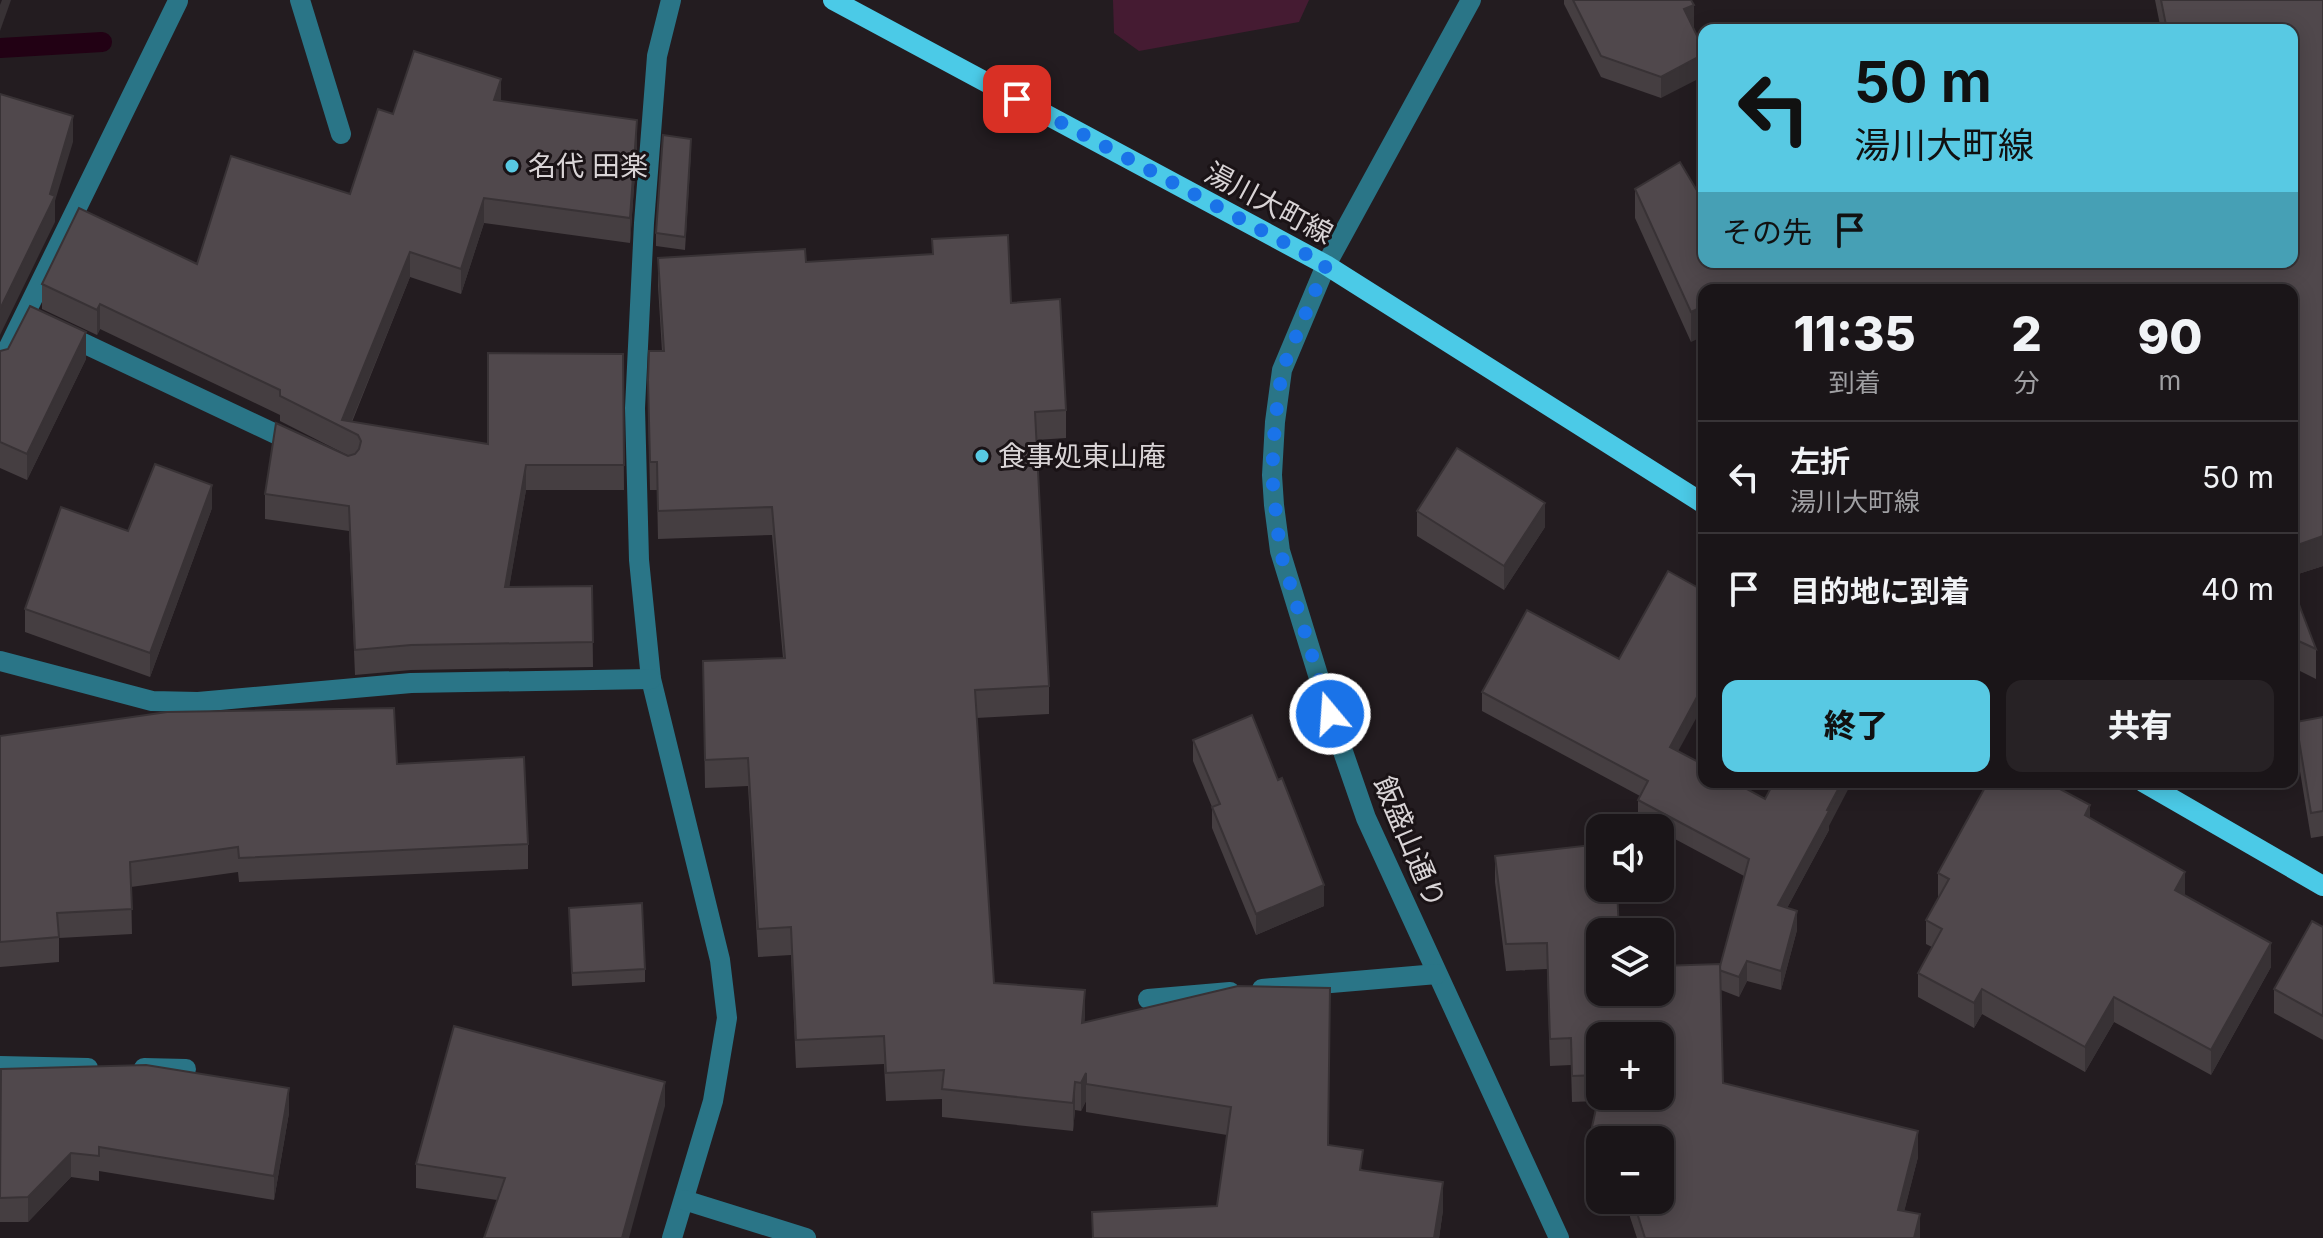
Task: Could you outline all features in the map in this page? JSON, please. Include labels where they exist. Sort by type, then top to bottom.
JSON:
[{"type":"main road","name":"湯川大町線","points":[[833,0],[1326,265],[1698,500]]},
{"type":"main road","points":[[2153,788],[2323,886]]},
{"type":"street","points":[[0,365],[38,322],[177,0],[197,0]]},
{"type":"street","points":[[300,0],[341,134]]},
{"type":"street","points":[[671,0],[657,56],[644,223],[635,408],[639,560],[651,679],[720,960],[727,1018],[713,1101],[672,1238]]},
{"type":"street","name":"飯盛山通り","points":[[1471,0],[1326,265],[1282,370],[1272,475],[1280,551],[1366,818],[1559,1238]]},
{"type":"street","points":[[38,322],[320,454]]},
{"type":"street","points":[[0,661],[152,701],[198,702],[411,683],[651,679]]},
{"type":"street","points":[[1148,999],[1437,974]]},
{"type":"street","points":[[0,1066],[186,1069]]},
{"type":"street","points":[[684,1200],[806,1238]]},
{"type":"shaded area","points":[[1113,0],[1309,0],[1299,22],[1139,51],[1114,33]]},
{"type":"building","points":[[1573,0],[1691,0],[1694,5],[1684,9],[1698,38],[1698,57],[1661,77],[1601,56]]},
{"type":"building","points":[[2161,0],[2323,0],[2323,536],[2298,545],[2298,284],[1698,284],[1698,309],[1691,312],[1635,189],[1680,162],[1698,192],[1698,268],[2298,268],[2298,24],[2166,24]]},
{"type":"building","points":[[414,51],[501,79],[494,100],[637,120],[630,218],[484,198],[461,269],[410,252],[342,420],[488,444],[488,353],[623,354],[624,465],[526,465],[505,587],[592,586],[593,642],[411,645],[355,650],[349,506],[265,494],[276,423],[348,456],[359,449],[361,441],[358,435],[280,396],[280,390],[100,304],[97,310],[42,284],[79,208],[197,264],[231,156],[350,194],[378,109],[393,114]]},
{"type":"building","points":[[0,94],[73,116],[50,194],[55,196],[0,309]]},
{"type":"building","points":[[663,135],[691,139],[685,237],[656,233]]},
{"type":"building","points":[[1008,235],[1011,303],[1060,299],[1066,410],[1035,412],[1049,686],[975,690],[994,983],[1085,990],[1082,1023],[1238,986],[1330,988],[1328,1145],[1363,1150],[1360,1170],[1443,1182],[1434,1238],[1093,1238],[1092,1212],[1217,1206],[1231,1107],[1086,1084],[1086,1073],[1081,1083],[1075,1082],[1073,1103],[942,1089],[944,1070],[886,1073],[884,1036],[796,1040],[791,927],[758,929],[748,758],[705,760],[703,661],[785,658],[772,507],[658,511],[657,462],[650,462],[648,380],[649,351],[664,351],[658,258],[805,249],[806,262],[933,254],[932,239]]},
{"type":"building","points":[[30,306],[86,332],[27,454],[0,442],[0,351],[8,349]]},
{"type":"building","points":[[1457,448],[1545,503],[1504,566],[1417,511]]},
{"type":"building","points":[[155,464],[212,485],[150,653],[25,609],[61,507],[128,531]]},
{"type":"building","points":[[1668,571],[1698,588],[1698,695],[1670,747],[1698,762],[1698,788],[1745,788],[1765,799],[1771,788],[1839,788],[1778,905],[1797,911],[1781,971],[1747,961],[1739,977],[1719,970],[1749,859],[1674,819],[1674,814],[1664,814],[1638,800],[1648,781],[1482,692],[1527,610],[1619,659]]},
{"type":"building","points":[[2298,602],[2316,649],[2298,641]]},
{"type":"building","points":[[394,708],[397,764],[524,757],[528,844],[239,858],[238,847],[130,862],[132,909],[57,913],[59,937],[0,942],[0,736],[167,712]]},
{"type":"building","points":[[1252,715],[1278,780],[1282,778],[1324,885],[1256,914],[1212,807],[1220,804],[1193,740]]},
{"type":"building","points":[[2323,717],[2323,811],[2311,813],[2298,722]]},
{"type":"building","points":[[1985,788],[2058,788],[2090,805],[2085,815],[2185,872],[2175,890],[2271,943],[2211,1050],[2114,997],[2085,1047],[1982,989],[1974,1003],[1918,973],[1942,929],[1926,920],[1949,879],[1938,873]]},
{"type":"building","points":[[1586,846],[1586,902],[1618,902],[1618,918],[1586,918],[1586,1006],[1674,1006],[1674,966],[1720,964],[1723,1083],[1918,1131],[1898,1210],[1920,1214],[1914,1238],[1645,1238],[1637,1214],[1674,1214],[1674,1126],[1592,1126],[1596,1110],[1674,1110],[1674,1022],[1586,1022],[1586,1076],[1572,1076],[1571,1038],[1550,1039],[1547,943],[1506,944],[1495,856]]},
{"type":"building","points":[[642,903],[645,969],[572,973],[569,908]]},
{"type":"building","points":[[2312,921],[2323,927],[2323,1016],[2274,989]]},
{"type":"building","points":[[454,1026],[665,1082],[622,1238],[484,1238],[505,1178],[416,1164]]},
{"type":"building","points":[[146,1065],[289,1088],[274,1176],[99,1147],[99,1156],[71,1153],[28,1197],[0,1198],[1,1069]]},
{"type":"waterway","points":[[0,48],[102,42]]},
{"type":"place","name":"名代 田楽","points":[[512,166]]},
{"type":"place","name":"食事処東山庵","points":[[982,456]]},
{"type":"route","points":[[1017,99],[1326,265],[1282,370],[1272,475],[1280,551],[1330,714]]}]
